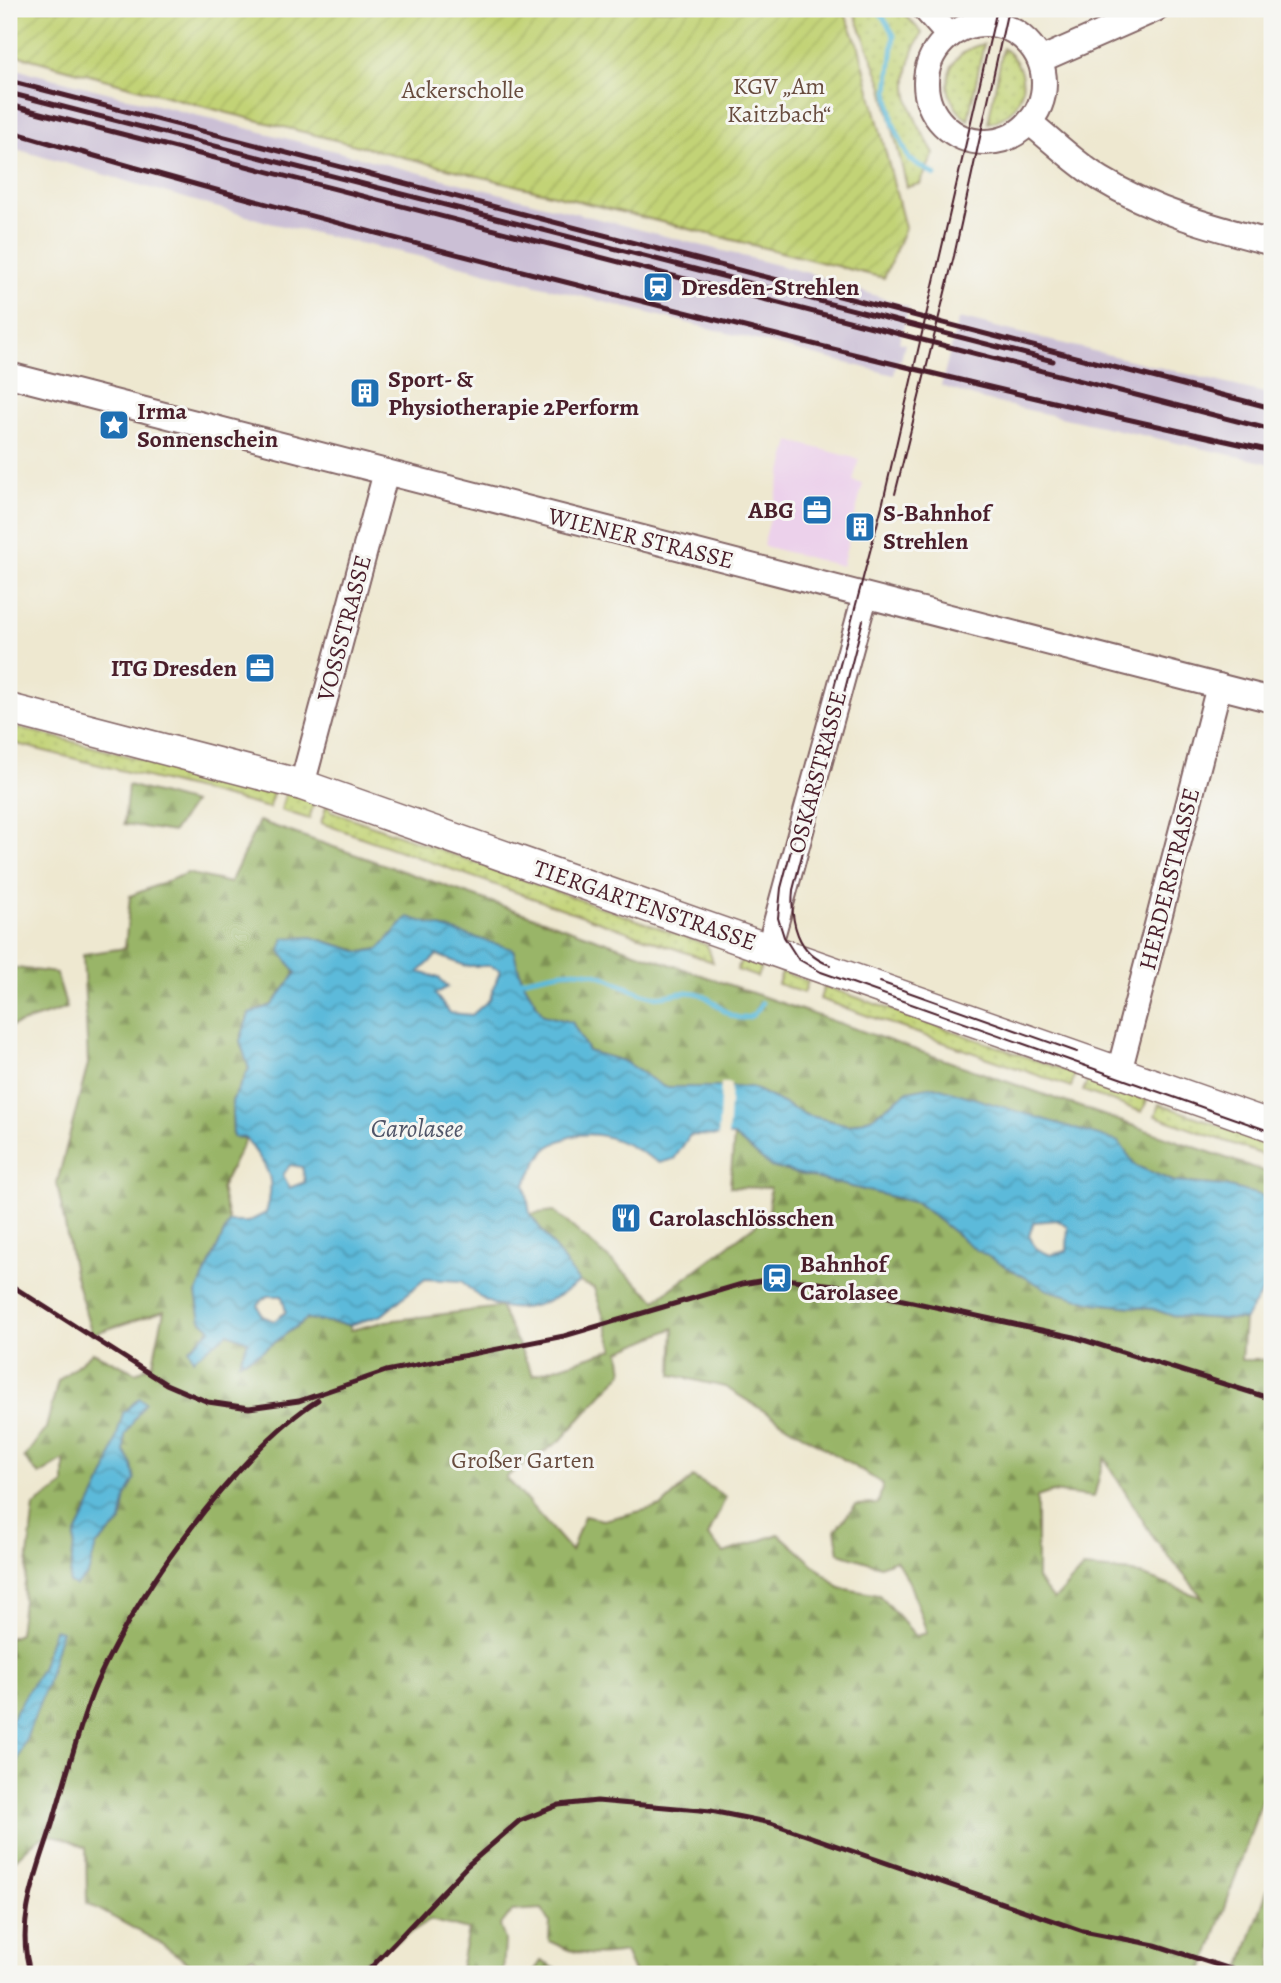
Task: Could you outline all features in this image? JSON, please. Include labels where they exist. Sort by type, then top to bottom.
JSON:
[{"type":"main road","name":"TIERGARTENSTRASSE","points":[[9,709],[302,785],[1272,1126]]},
{"type":"street","points":[[925,9],[948,36]]},
{"type":"street","points":[[1040,60],[1156,9]]},
{"type":"street","points":[[1000,17],[1032,46],[1040,60],[1044,92],[1030,122],[1015,134],[998,141],[980,142],[952,132],[938,119],[929,103],[927,75],[936,49],[948,36],[1000,17]]},
{"type":"street","points":[[1030,122],[1099,178],[1148,204],[1183,219],[1272,243]]},
{"type":"street","name":"WIENER STRASSE","points":[[9,375],[1272,700]]},
{"type":"street","name":"VOSSSTRASSE","points":[[302,785],[386,472]]},
{"type":"street","name":"OSKARSTRASSE","points":[[769,948],[865,596]]},
{"type":"street","name":"HERDERSTRASSE","points":[[1119,1072],[1219,687]]},
{"type":"shaded area","points":[[9,67],[812,274],[909,307],[899,342],[905,344],[901,360],[897,361],[894,375],[449,263],[274,224],[9,147]]},
{"type":"shaded area","points":[[963,319],[1272,395],[1272,464],[984,400],[941,386],[958,320]]},
{"type":"shaded area","points":[[790,441],[859,459],[853,481],[863,484],[842,566],[763,546]]},
{"type":"green space","points":[[9,9],[843,9],[859,47],[905,228],[884,278],[228,113],[9,53]]},
{"type":"green space","points":[[853,9],[900,9],[922,33],[909,66],[907,81],[911,108],[934,153],[920,184],[907,187],[882,84]]},
{"type":"green space","points":[[984,44],[968,120],[951,99],[949,76],[952,65],[960,56]]},
{"type":"green space","points":[[1003,48],[1020,68],[1022,91],[1011,111],[988,123]]},
{"type":"green space","points":[[9,725],[262,791],[274,788],[269,808],[9,742]]},
{"type":"green space","points":[[128,785],[193,803],[173,832],[124,824]]},
{"type":"green space","points":[[286,791],[315,800],[309,819],[281,810]]},
{"type":"green space","points":[[327,804],[331,811],[707,945],[713,962],[321,823]]},
{"type":"green space","name":"Großer Garten","points":[[259,821],[1272,1174],[1272,1198],[1225,1186],[1175,1182],[1136,1166],[1118,1142],[908,1091],[873,1117],[849,1125],[806,1115],[751,1087],[664,1087],[623,1061],[588,1051],[572,1022],[543,1015],[522,980],[513,949],[379,949],[361,952],[311,937],[280,950],[296,973],[272,1005],[249,1014],[240,1041],[249,1069],[232,1101],[233,1137],[246,1138],[221,1188],[229,1222],[196,1294],[212,1329],[189,1349],[193,1358],[228,1333],[248,1341],[240,1362],[256,1355],[307,1319],[350,1325],[351,1330],[387,1321],[500,1307],[533,1375],[614,1349],[594,1288],[579,1282],[530,1214],[554,1211],[656,1300],[769,1215],[770,1188],[730,1187],[734,1136],[771,1167],[917,1203],[975,1249],[1094,1303],[1153,1309],[1173,1316],[1244,1320],[1241,1360],[1272,1360],[1272,1771],[1202,1974],[631,1974],[634,1972],[625,1952],[586,1954],[549,1941],[550,1922],[542,1909],[512,1911],[500,1926],[505,1940],[503,1974],[459,1974],[468,1930],[430,1920],[345,1974],[269,1974],[253,1957],[204,1974],[157,1941],[87,1903],[86,1848],[60,1837],[44,1837],[29,1846],[9,1865],[9,1638],[19,1634],[34,1506],[64,1485],[64,1460],[39,1475],[24,1458],[46,1428],[58,1381],[93,1352],[136,1373],[153,1363],[164,1311],[92,1334],[74,1273],[57,1183],[88,1064],[83,954],[125,948],[130,896],[187,873],[230,883]],"holes":[[[674,1328],[672,1375],[725,1387],[883,1484],[878,1504],[856,1505],[835,1530],[839,1553],[880,1566],[896,1560],[909,1582],[927,1633],[916,1636],[879,1595],[840,1588],[779,1534],[724,1553],[708,1536],[726,1497],[693,1477],[662,1506],[603,1520],[584,1516],[571,1551],[506,1477],[560,1441],[623,1372],[620,1351]],[[1104,1458],[1155,1540],[1203,1598],[1133,1572],[1083,1568],[1054,1600],[1037,1579],[1037,1497],[1052,1492],[1094,1497]]]},
{"type":"green space","points":[[742,958],[762,964],[757,977],[737,970]]},
{"type":"green space","points":[[9,967],[56,973],[67,1008],[9,1027]]},
{"type":"green space","points":[[782,972],[808,981],[804,993],[778,984]]},
{"type":"green space","points":[[824,986],[1075,1074],[1071,1087],[820,999]]},
{"type":"green space","points":[[1088,1079],[1147,1100],[1142,1112],[1083,1091]]},
{"type":"green space","points":[[1159,1104],[1272,1144],[1272,1158],[1155,1116]]},
{"type":"green space","points":[[1272,1877],[1272,1974],[1238,1974]]},
{"type":"green space","points":[[541,1961],[565,1974],[532,1974]]},
{"type":"water","name":"Carolasee","points":[[408,917],[513,949],[522,980],[543,1015],[572,1022],[588,1051],[623,1061],[664,1087],[751,1087],[806,1115],[849,1125],[873,1117],[908,1091],[934,1086],[1119,1142],[1136,1166],[1175,1182],[1225,1186],[1272,1198],[1272,1277],[1244,1320],[1173,1316],[1153,1309],[1094,1303],[1048,1290],[975,1249],[917,1203],[771,1167],[734,1136],[690,1135],[674,1159],[659,1163],[620,1141],[592,1134],[578,1135],[564,1139],[545,1150],[525,1184],[530,1214],[579,1282],[564,1292],[534,1306],[505,1307],[490,1303],[462,1281],[425,1279],[382,1315],[350,1325],[307,1319],[256,1355],[239,1362],[248,1341],[228,1333],[193,1359],[189,1349],[211,1329],[201,1320],[196,1294],[229,1222],[248,1222],[266,1213],[269,1200],[270,1181],[264,1165],[246,1138],[233,1137],[232,1101],[249,1069],[240,1041],[249,1014],[272,1005],[296,973],[280,950],[284,938],[311,937],[361,952],[379,949]],"holes":[[[437,955],[466,966],[491,966],[500,970],[490,999],[472,1015],[450,1013],[435,994],[448,987],[439,978],[419,972]],[[290,1165],[302,1167],[305,1182],[289,1188],[283,1175]],[[1057,1220],[1068,1226],[1067,1251],[1050,1255],[1035,1248],[1029,1235],[1034,1222]],[[267,1296],[282,1296],[286,1312],[274,1321],[262,1316],[258,1305]]]},
{"type":"water","points":[[139,1398],[145,1402],[125,1435],[124,1451],[132,1464],[135,1480],[126,1496],[121,1522],[96,1546],[88,1575],[75,1586],[69,1583],[75,1536],[107,1471],[123,1413]]},
{"type":"water","points":[[54,1629],[61,1631],[47,1684],[18,1760],[9,1819],[9,1723],[41,1669]]},
{"type":"pier","points":[[721,1083],[731,1083],[728,1139],[718,1139]]},
{"type":"waterway","points":[[878,9],[894,35],[888,91],[893,123],[909,159],[935,175]]},
{"type":"waterway","points":[[522,980],[562,972],[592,973],[652,996],[694,992],[725,1012],[742,1018],[752,1015],[762,1003]]},
{"type":"tram line","points":[[997,9],[882,506],[781,888],[778,918],[784,937],[798,959],[821,972],[1272,1132]]},
{"type":"tram line","points":[[895,494],[954,256],[1008,9]]},
{"type":"tram line","points":[[830,965],[810,953],[798,935],[793,913],[793,890],[863,620]]},
{"type":"tram line","points":[[880,982],[1077,1052]]},
{"type":"railway","points":[[9,81],[1272,408]]},
{"type":"railway","points":[[9,93],[1053,361]]},
{"type":"railway","points":[[9,105],[1272,430]]},
{"type":"railway","points":[[9,131],[245,198],[562,281],[956,379],[1272,451]]},
{"type":"railway","points":[[9,1284],[166,1384],[208,1402],[249,1408],[299,1401],[386,1371],[564,1336],[742,1284],[777,1278],[834,1285],[1074,1337],[1272,1399]]},
{"type":"railway","points":[[31,1974],[25,1937],[34,1880],[84,1717],[105,1665],[154,1580],[218,1494],[286,1424],[318,1400]]},
{"type":"railway","points":[[365,1974],[467,1866],[519,1821],[559,1805],[597,1801],[711,1811],[771,1823],[1083,1931],[1155,1945],[1246,1974]]},
{"type":"railway","points":[[9,1965],[17,1974]]},
{"type":"place","name":"Dresden-Strehlen","points":[[658,287]]},
{"type":"place","name":"Sport- & Physiotherapie 2Perform","points":[[365,393]]},
{"type":"place","name":"Irma Sonnenschein","points":[[114,425]]},
{"type":"place","name":"ABG","points":[[817,510]]},
{"type":"place","name":"S-Bahnhof Strehlen","points":[[860,527]]},
{"type":"place","name":"ITG Dresden","points":[[260,668]]},
{"type":"place","name":"Carolaschlösschen","points":[[626,1218]]},
{"type":"place","name":"Bahnhof Carolasee","points":[[777,1278]]},
{"type":"park label","name":"Ackerscholle","points":[[463,90]]},
{"type":"park label","name":"KGV „Am Kaitzbach“","points":[[779,100]]}]
